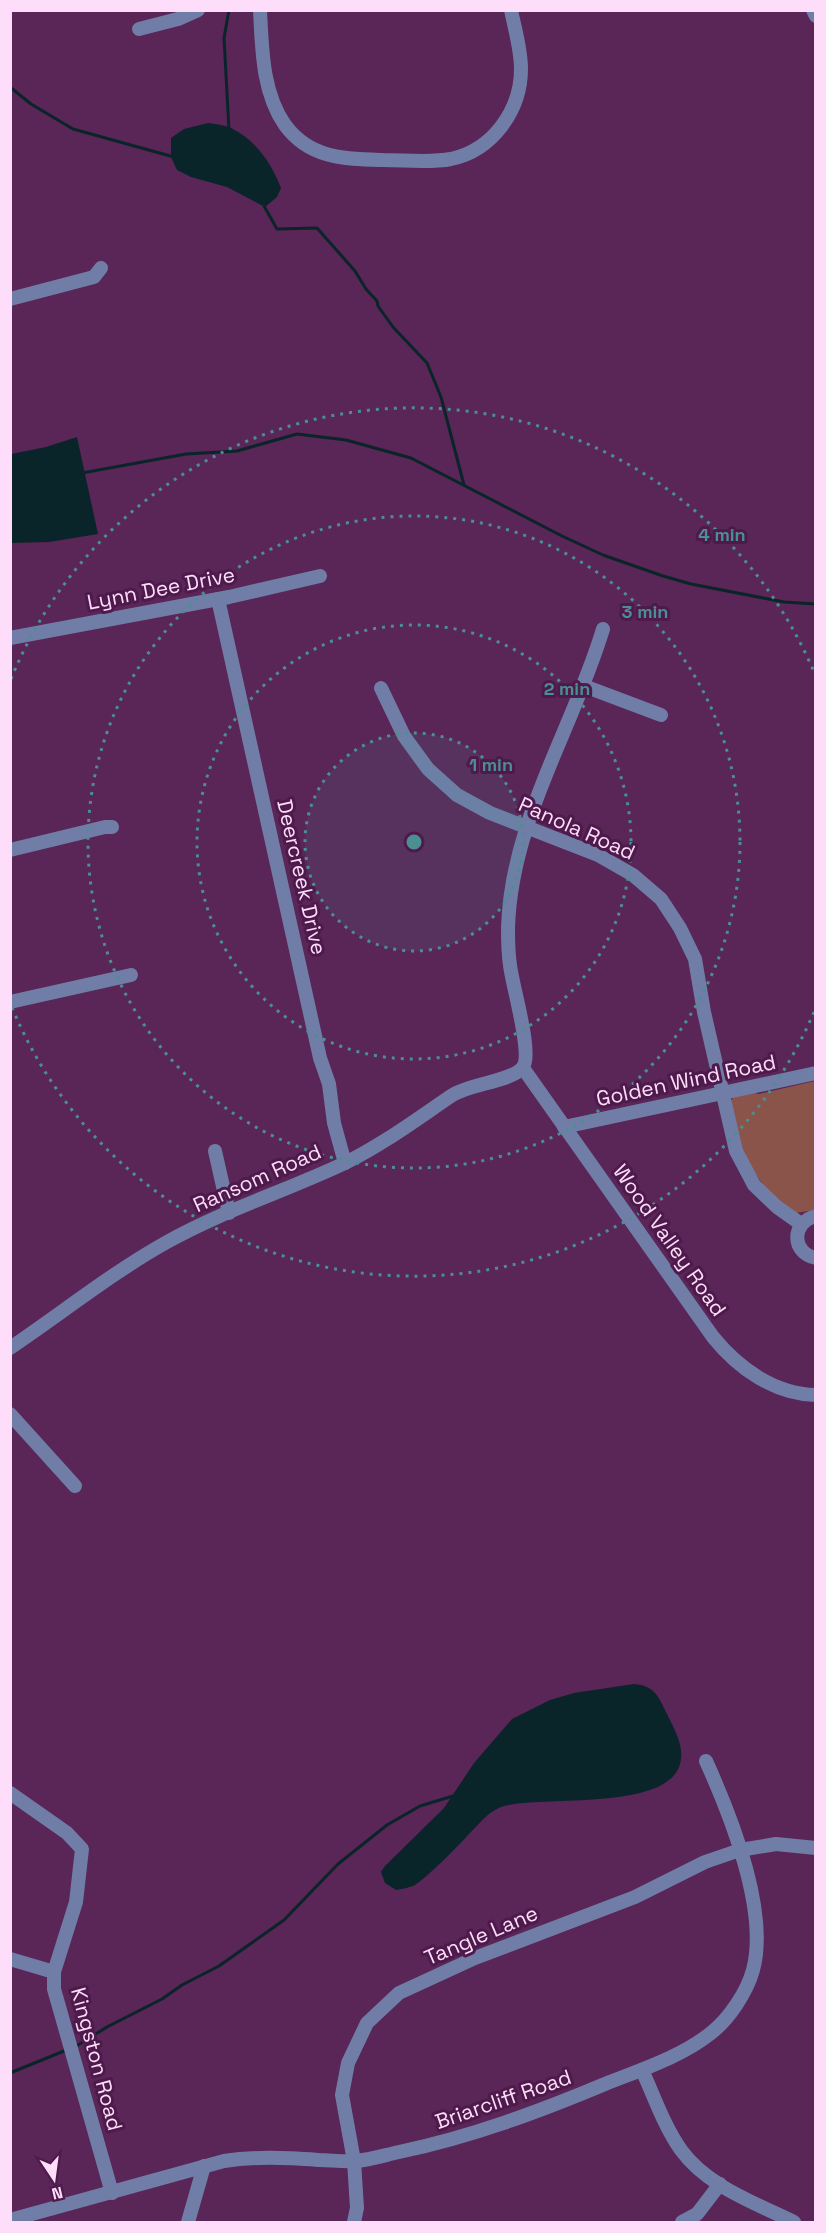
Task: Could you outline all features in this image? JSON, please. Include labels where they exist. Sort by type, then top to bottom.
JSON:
[{"type":"street","points":[[139,29],[178,19],[198,10]]},
{"type":"street","points":[[260,10],[265,72],[279,116],[292,132],[318,152],[334,158],[446,160],[469,152],[490,139],[509,116],[518,93],[521,68],[511,10]]},
{"type":"street","points":[[813,10],[816,16]]},
{"type":"street","points":[[10,299],[94,277],[101,268]]},
{"type":"street","name":"Lynn Dee Drive","points":[[10,638],[218,599],[320,576]]},
{"type":"street","name":"Deercreek Drive","points":[[218,599],[320,1058],[329,1084],[334,1123],[345,1163]]},
{"type":"street","name":"Wood Valley Road","points":[[603,629],[584,686],[526,826],[516,868],[508,927],[510,966],[526,1045],[524,1065],[564,1127],[727,1355],[769,1383],[785,1390],[816,1395]]},
{"type":"street","points":[[584,686],[662,716]]},
{"type":"street","name":"Panola Road","points":[[381,688],[404,736],[428,769],[458,795],[490,813],[598,855],[633,875],[661,899],[680,928],[695,959],[704,1012],[736,1151],[754,1185],[777,1207],[801,1224]]},
{"type":"street","points":[[10,850],[105,826],[112,827]]},
{"type":"street","points":[[10,1002],[131,975]]},
{"type":"street","name":"Ransom Road","points":[[10,1348],[167,1242],[345,1163],[431,1111],[453,1094],[506,1077],[518,1072],[524,1065]]},
{"type":"street","name":"Golden Wind Road","points":[[564,1127],[816,1073]]},
{"type":"street","points":[[215,1151],[229,1213]]},
{"type":"street","points":[[816,1216],[808,1218],[801,1224],[796,1237],[798,1246],[805,1254],[816,1258]]},
{"type":"street","points":[[10,1414],[75,1486]]},
{"type":"street","name":"Briarcliff Road","points":[[10,2220],[204,2166],[248,2157],[354,2161],[438,2144],[523,2118],[642,2070],[714,2031],[750,1980],[756,1952],[757,1931],[754,1906],[740,1850],[706,1761]]},
{"type":"street","name":"Kingston Road","points":[[10,1793],[67,1833],[82,1849],[76,1902],[54,1972],[54,1989],[112,2193]]},
{"type":"street","name":"Tangle Lane","points":[[354,2223],[357,2208],[354,2161],[342,2095],[348,2063],[367,2023],[399,1994],[475,1958],[635,1897],[705,1862],[740,1850],[776,1844],[816,1848]]},
{"type":"street","points":[[10,1959],[54,1972]]},
{"type":"street","points":[[642,2070],[679,2148],[702,2172],[794,2223]]},
{"type":"street","points":[[188,2223],[204,2166]]},
{"type":"street","points":[[682,2223],[697,2214],[720,2184]]},
{"type":"shaded area","points":[[208,123],[228,127],[240,133],[255,145],[268,161],[281,188],[277,197],[265,207],[227,187],[191,177],[177,170],[171,157],[171,138],[184,129]]},
{"type":"shaded area","points":[[77,437],[98,534],[49,542],[11,543],[11,454],[46,447]]},
{"type":"shaded area","points":[[815,1081],[815,1210],[796,1213],[769,1193],[744,1158],[730,1104],[733,1097],[751,1092],[759,1094]]},
{"type":"shaded area","points":[[634,1684],[654,1692],[677,1735],[681,1759],[673,1776],[656,1788],[631,1795],[603,1799],[519,1803],[501,1807],[484,1818],[442,1861],[411,1887],[396,1890],[385,1883],[381,1872],[385,1866],[444,1808],[474,1763],[512,1719],[550,1700],[574,1693]]},
{"type":"waterway","points":[[229,10],[224,38],[229,130]]},
{"type":"waterway","points":[[10,87],[31,104],[73,129],[174,157]]},
{"type":"waterway","points":[[264,206],[277,229],[317,228],[355,271],[393,327],[427,363],[441,397],[464,485]]},
{"type":"waterway","points":[[82,473],[186,454],[237,451],[297,434],[346,440],[411,458],[562,536],[603,555],[663,576],[691,584],[784,602],[816,604]]},
{"type":"waterway","points":[[78,2045],[219,1966],[284,1920],[338,1864],[387,1825],[420,1806],[453,1796]]},
{"type":"waterway","points":[[10,2073],[64,2051]]}]
